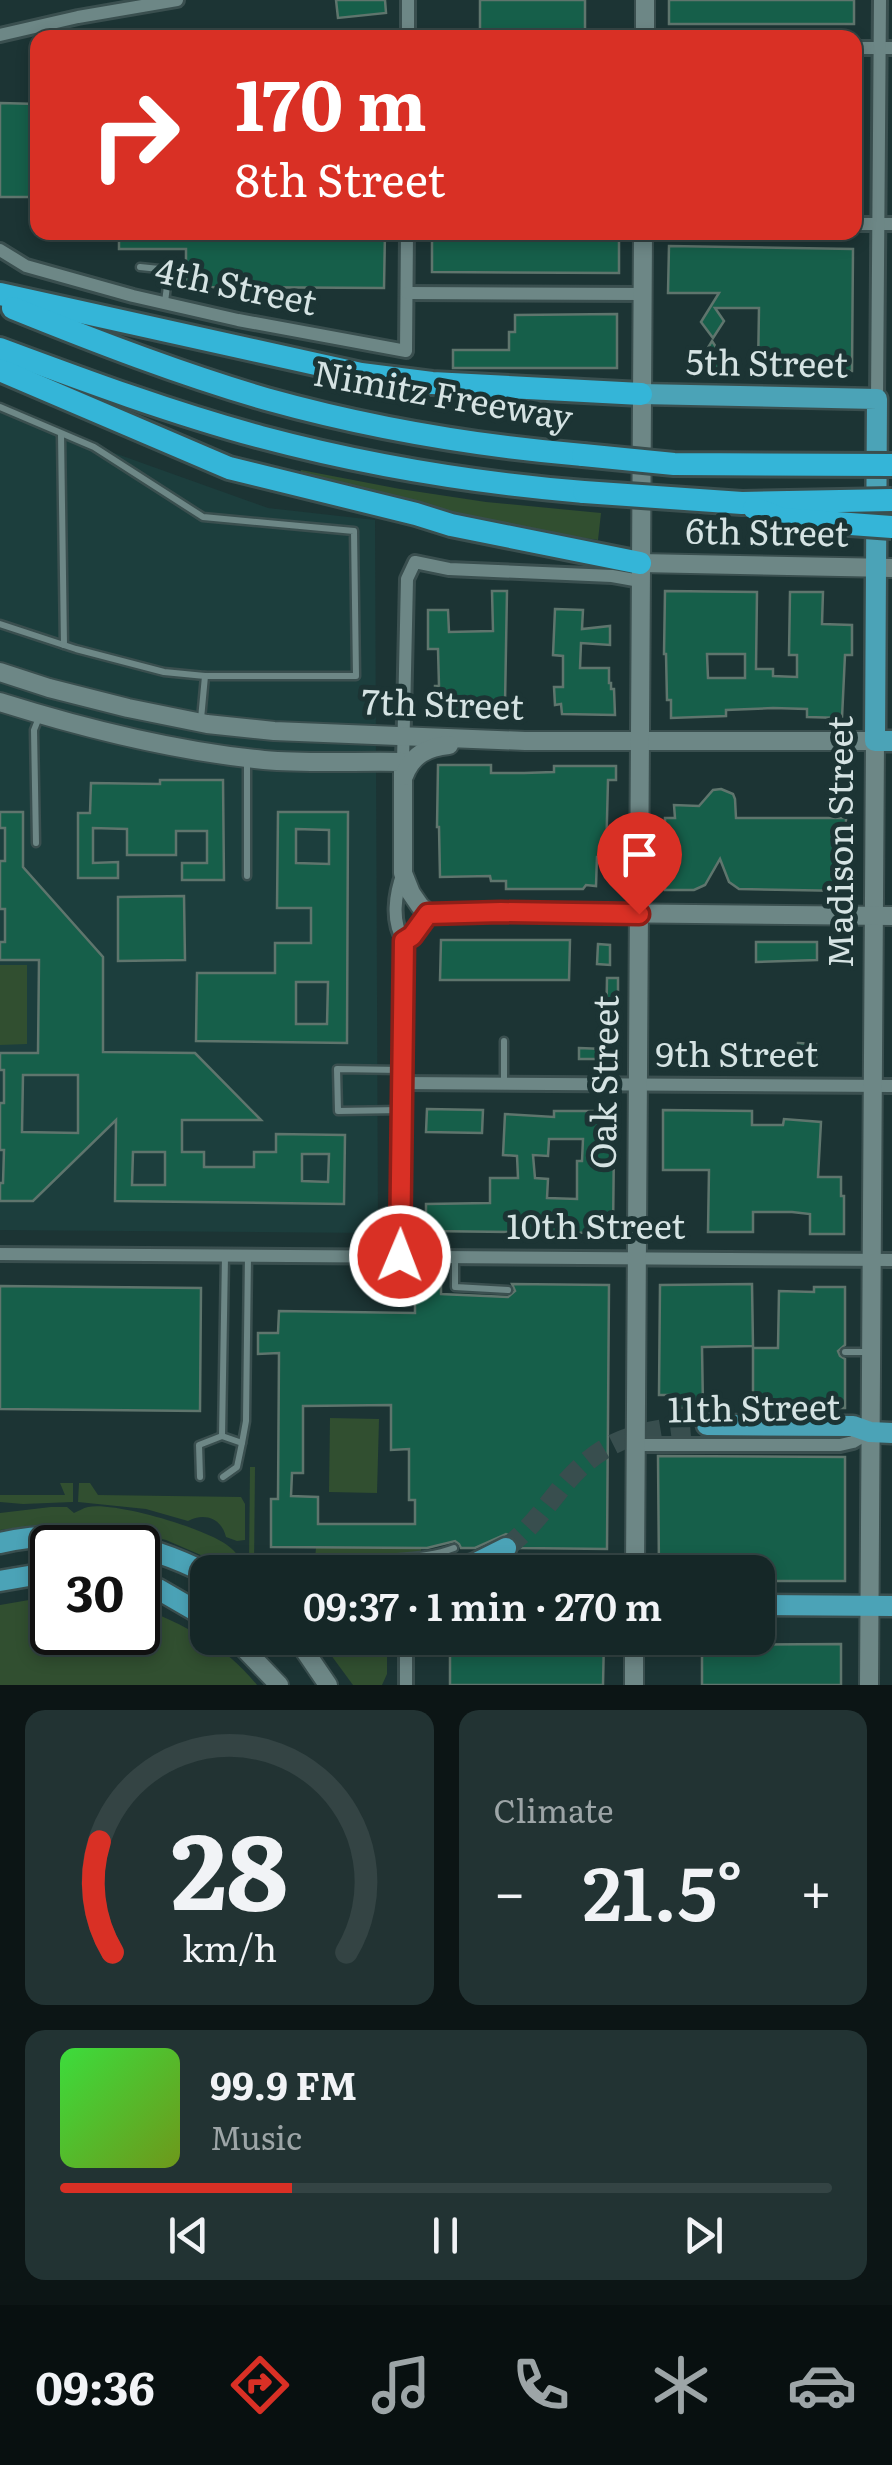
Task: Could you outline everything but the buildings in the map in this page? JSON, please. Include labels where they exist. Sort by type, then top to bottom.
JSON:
[{"type":"highway","points":[[0,294],[361,374],[432,383],[642,394]]},
{"type":"highway","name":"Nimitz Freeway","points":[[0,303],[147,360],[289,405],[432,436],[674,464],[892,465]]},
{"type":"highway","name":"Nimitz Freeway","points":[[0,349],[174,411],[288,444],[432,474],[584,492],[742,503],[892,500]]},
{"type":"highway","points":[[0,370],[229,468],[640,572]]},
{"type":"highway","points":[[742,503],[782,519],[892,527]]},
{"type":"main road","points":[[644,30],[645,0]]},
{"type":"main road","name":"Oak Street","points":[[635,1555],[643,240]]},
{"type":"main road","name":"5th Street","points":[[642,394],[884,399]]},
{"type":"main road","name":"Madison Street","points":[[869,1685],[881,1433],[871,1352],[872,1086],[883,916],[884,399]]},
{"type":"main road","name":"6th Street","points":[[640,572],[884,568]]},
{"type":"main road","name":"7th Street","points":[[0,672],[70,694],[200,723],[274,732],[525,741],[883,741]]},
{"type":"main road","name":"7th Street","points":[[0,702],[178,748],[404,769]]},
{"type":"main road","points":[[525,741],[442,745],[418,754],[404,769],[403,873],[411,893],[428,914],[883,916]]},
{"type":"main road","name":"11th Street","points":[[707,1425],[853,1426],[881,1433]]},
{"type":"main road","points":[[0,1542],[50,1535],[119,1541],[190,1565]]},
{"type":"main road","points":[[492,1555],[506,1548]]},
{"type":"main road","points":[[0,1580],[30,1575]]},
{"type":"main road","points":[[160,1590],[190,1608]]},
{"type":"main road","points":[[775,1605],[892,1606]]},
{"type":"main road","points":[[250,1655],[278,1685]]},
{"type":"main road","points":[[306,1655],[328,1685]]},
{"type":"main road","points":[[634,1655],[634,1685]]},
{"type":"street","points":[[0,35],[177,0]]},
{"type":"street","points":[[408,0],[408,30]]},
{"type":"street","name":"Madison Street","points":[[880,0],[886,48],[884,399]]},
{"type":"street","points":[[407,240],[407,293],[642,294]]},
{"type":"street","name":"4th Street","points":[[0,250],[26,266],[165,303],[406,351],[407,293]]},
{"type":"street","name":"6th Street","points":[[403,735],[407,578],[415,562],[449,569],[612,576],[640,572]]},
{"type":"street","points":[[403,735],[404,769]]},
{"type":"street","points":[[400,1256],[404,941],[396,918],[398,885],[403,873]]},
{"type":"street","points":[[404,941],[428,914]]},
{"type":"street","name":"9th Street","points":[[402,1076],[504,1084],[892,1086]]},
{"type":"street","name":"10th Street","points":[[0,1254],[892,1260]]},
{"type":"street","name":"11th Street","points":[[636,1446],[840,1445],[881,1433]]},
{"type":"street","points":[[406,1655],[406,1685]]},
{"type":"lane","points":[[140,267],[169,270],[165,303]]},
{"type":"lane","points":[[0,406],[94,447],[203,516],[354,530],[356,676],[205,676],[164,672],[0,624]]},
{"type":"lane","points":[[60,434],[64,645]]},
{"type":"lane","points":[[200,723],[205,676]]},
{"type":"lane","points":[[36,843],[34,730],[40,715]]},
{"type":"lane","points":[[247,757],[247,876]]},
{"type":"lane","points":[[504,1041],[504,1084]]},
{"type":"lane","points":[[401,1110],[338,1111],[337,1070],[402,1076]]},
{"type":"lane","points":[[222,1436],[225,1255]]},
{"type":"lane","points":[[223,1478],[237,1467],[246,1420],[248,1255]]},
{"type":"lane","points":[[455,1256],[455,1287],[508,1290]]},
{"type":"lane","points":[[845,1352],[871,1352]]},
{"type":"lane","points":[[200,1477],[199,1445],[222,1436],[242,1443]]},
{"type":"lane","points":[[436,1555],[454,1548]]},
{"type":"shaded area","points":[[0,403],[61,434],[268,508],[375,520],[378,1233],[0,1230]]},
{"type":"green space","points":[[301,470],[486,502],[601,513],[598,540],[478,522],[298,480]]},
{"type":"green space","points":[[0,965],[27,965],[27,1044],[0,1045]]},
{"type":"green space","points":[[330,1418],[379,1419],[377,1493],[329,1492]]},
{"type":"green space","points":[[250,1467],[255,1467],[254,1555],[249,1555]]},
{"type":"green space","points":[[60,1483],[73,1483],[73,1502],[0,1502],[0,1495],[65,1495]]},
{"type":"green space","points":[[79,1483],[90,1483],[98,1495],[241,1497],[245,1504],[245,1540],[226,1537],[217,1522],[206,1517],[188,1521],[146,1509],[78,1502]]},
{"type":"green space","points":[[51,1507],[67,1507],[74,1513],[88,1507],[118,1508],[216,1538],[237,1555],[201,1555],[160,1539],[160,1525],[53,1523],[0,1530],[0,1513]]},
{"type":"green space","points":[[316,1547],[421,1548],[421,1553],[315,1555]]},
{"type":"green space","points":[[30,1600],[30,1655],[160,1655],[160,1616],[190,1631],[190,1655],[226,1655],[257,1685],[0,1685],[0,1605]]},
{"type":"green space","points":[[331,1655],[387,1655],[387,1674],[382,1685],[353,1685]]},
{"type":"tunnel","points":[[506,1548],[574,1473],[607,1448],[642,1433],[707,1425]]},
{"type":"route","points":[[400,1256],[404,941],[428,914],[639,914]]}]
